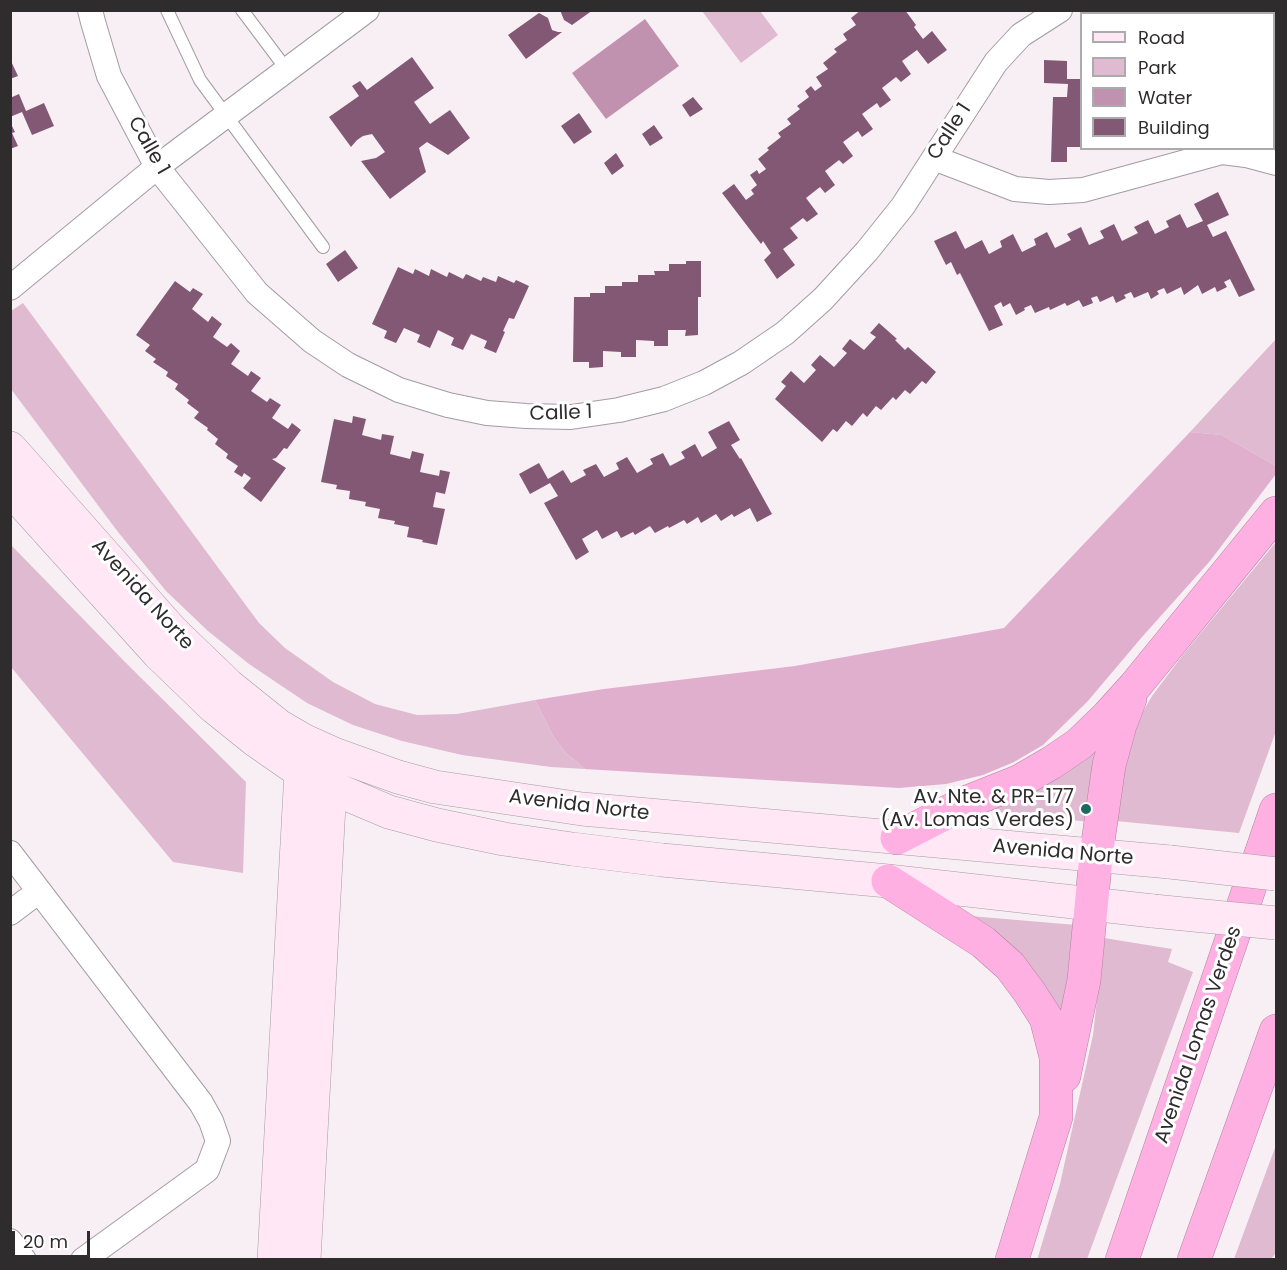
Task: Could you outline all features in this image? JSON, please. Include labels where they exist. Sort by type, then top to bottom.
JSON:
[{"type":"highway","points":[[897,838],[967,802],[1020,781],[1051,764],[1079,744],[1135,686],[1276,513]]},
{"type":"highway","points":[[1012,1260],[1056,1117],[1084,980],[1090,903],[1109,765],[1120,725],[1135,686]]},
{"type":"highway","name":"Avenida Lomas Verdes","points":[[1122,1260],[1276,810]]},
{"type":"highway","points":[[888,881],[983,942],[1010,966],[1030,993],[1046,1018],[1056,1057],[1056,1117]]},
{"type":"highway","points":[[1194,1260],[1276,1031]]},
{"type":"street","name":"Calle 1","points":[[90,10],[109,76],[157,167],[257,293],[312,341],[348,365],[399,390],[448,405],[487,413],[571,417],[619,410],[664,399],[741,363],[785,333],[823,299],[867,251],[903,206],[996,62],[1021,35],[1060,10]]},
{"type":"street","points":[[10,288],[157,167],[365,11]]},
{"type":"street","points":[[934,158],[1015,189],[1049,192],[1083,190],[1222,152],[1246,155],[1276,163]]},
{"type":"street","name":"Avenida Norte","points":[[10,448],[172,631],[228,685],[279,726],[330,787],[390,812],[437,825],[572,849],[1276,923]]},
{"type":"street","name":"Avenida Norte","points":[[10,489],[158,653],[214,707],[255,740],[302,756],[334,754],[398,777],[435,787],[552,805],[1170,862],[1276,874]]},
{"type":"street","points":[[304,1260],[330,787],[334,754]]},
{"type":"street","points":[[274,1260],[302,756]]},
{"type":"street","points":[[10,853],[201,1103],[218,1141],[207,1170],[83,1260]]},
{"type":"street","points":[[10,913],[39,891]]},
{"type":"street","points":[[10,1241],[24,1260]]},
{"type":"lane","points":[[167,10],[200,80],[323,247]]},
{"type":"lane","points":[[242,10],[287,70]]},
{"type":"green space","points":[[702,11],[760,11],[778,35],[741,63]]},
{"type":"green space","points":[[23,303],[259,623],[285,648],[333,682],[375,704],[417,715],[457,714],[535,700],[553,736],[566,753],[585,769],[551,767],[462,755],[402,741],[353,725],[307,703],[249,664],[208,631],[166,591],[118,532],[11,389],[11,311]]},
{"type":"green space","points":[[1276,339],[1276,466],[1222,435],[1190,432]]},
{"type":"green space","points":[[1276,542],[1276,731],[1239,833],[1116,821],[1127,742],[1152,696]]},
{"type":"green space","points":[[11,545],[246,782],[243,873],[173,862],[11,667]]},
{"type":"green space","points":[[1102,743],[1090,822],[990,811],[990,806]]},
{"type":"green space","points":[[970,916],[1076,925],[1066,1034]]},
{"type":"green space","points":[[1104,938],[1172,949],[1168,962],[1193,972],[1087,1259],[1037,1260],[1060,1184],[1093,1035]]},
{"type":"green space","points":[[1276,1145],[1276,1253],[1271,1259],[1234,1259]]},
{"type":"shaded area","points":[[1190,432],[1222,435],[1276,466],[1276,474],[1210,561],[1087,702],[1043,745],[1014,762],[983,775],[946,784],[899,788],[585,769],[566,753],[553,736],[535,700],[604,689],[795,666],[1004,628]]},
{"type":"water","points":[[645,19],[679,66],[606,119],[572,73]]},
{"type":"building","points":[[560,10],[593,10],[572,25],[564,20]]},
{"type":"building","points":[[861,10],[905,10],[923,39],[932,31],[947,50],[928,64],[917,50],[902,61],[911,74],[901,82],[896,77],[882,88],[891,100],[880,108],[877,103],[862,114],[873,129],[862,137],[858,131],[843,142],[853,156],[843,164],[839,160],[825,171],[835,185],[825,193],[820,187],[806,198],[818,214],[807,222],[803,218],[790,228],[798,238],[783,249],[795,265],[777,279],[764,260],[771,253],[763,241],[761,244],[722,193],[734,184],[746,200],[754,194],[751,190],[757,185],[750,175],[757,170],[759,174],[766,169],[758,159],[781,137],[778,133],[791,124],[787,119],[800,109],[797,106],[809,97],[805,91],[811,86],[815,91],[822,86],[816,77],[828,69],[823,63],[837,52],[834,49],[847,40],[843,34],[856,25],[851,18]]},
{"type":"building","points":[[539,13],[548,18],[552,30],[562,32],[526,59],[508,35]]},
{"type":"building","points":[[1275,21],[1276,21],[1275,88]]},
{"type":"building","points":[[412,57],[434,88],[414,102],[430,124],[450,110],[470,138],[448,155],[427,142],[419,148],[426,172],[390,199],[361,161],[376,158],[385,152],[372,134],[363,136],[351,147],[329,117],[359,96],[352,86],[360,81],[367,90]]},
{"type":"building","points":[[10,59],[18,76],[10,79]]},
{"type":"building","points":[[1044,60],[1067,61],[1067,79],[1080,79],[1080,147],[1067,147],[1067,162],[1051,162],[1053,97],[1067,97],[1068,84],[1044,83]]},
{"type":"building","points":[[19,94],[26,111],[44,103],[54,126],[32,135],[22,112],[10,117],[10,98]]},
{"type":"building","points":[[693,97],[703,109],[690,117],[682,105]]},
{"type":"building","points":[[579,113],[592,132],[574,144],[561,126]]},
{"type":"building","points":[[10,122],[18,146],[10,149]]},
{"type":"building","points":[[654,125],[663,138],[650,146],[642,134]]},
{"type":"building","points":[[616,153],[624,166],[612,175],[604,163]]},
{"type":"building","points":[[1218,192],[1229,215],[1207,225],[1213,237],[1226,231],[1255,290],[1239,297],[1230,279],[1224,282],[1227,287],[1217,292],[1215,287],[1202,294],[1198,285],[1184,295],[1181,287],[1167,294],[1164,288],[1157,291],[1159,294],[1151,299],[1148,292],[1134,298],[1131,292],[1124,295],[1126,298],[1116,303],[1113,296],[1100,302],[1097,296],[1091,298],[1093,303],[1083,307],[1079,300],[1067,306],[1065,303],[1050,310],[1049,307],[1035,313],[1031,305],[1016,315],[1010,303],[1003,307],[1001,302],[994,306],[1003,325],[989,331],[960,273],[957,275],[951,262],[946,265],[934,241],[956,231],[965,249],[982,240],[989,254],[1002,247],[1000,241],[1013,234],[1022,252],[1036,245],[1034,239],[1047,232],[1055,248],[1071,240],[1067,234],[1081,227],[1089,245],[1104,238],[1100,231],[1114,224],[1122,241],[1138,233],[1134,227],[1148,220],[1155,234],[1169,227],[1166,221],[1180,214],[1187,228],[1203,221],[1194,204]]},
{"type":"building","points":[[345,250],[358,268],[338,282],[326,264]]},
{"type":"building","points":[[686,261],[701,261],[698,335],[685,336],[686,330],[668,330],[668,346],[654,346],[654,341],[636,340],[636,357],[621,357],[621,352],[603,351],[603,367],[589,368],[589,362],[573,362],[574,297],[590,297],[590,293],[605,293],[605,286],[622,286],[622,282],[638,282],[638,275],[655,275],[654,271],[669,271],[669,264],[686,264]]},
{"type":"building","points":[[398,267],[413,274],[415,269],[429,276],[431,269],[447,277],[449,272],[463,279],[466,274],[481,281],[483,277],[496,282],[498,276],[529,286],[514,319],[509,318],[496,353],[484,348],[487,341],[471,334],[463,350],[451,345],[454,338],[438,330],[430,348],[417,342],[420,335],[404,328],[396,343],[384,338],[387,331],[372,324]]},
{"type":"building","points":[[175,281],[190,292],[193,288],[203,294],[192,309],[208,322],[212,316],[222,324],[213,337],[227,347],[231,343],[240,351],[231,364],[248,376],[251,371],[261,378],[251,391],[267,402],[270,398],[281,405],[272,418],[288,429],[292,423],[301,430],[287,449],[284,448],[276,458],[272,459],[286,468],[261,502],[243,488],[251,478],[244,473],[242,477],[234,472],[238,466],[226,458],[228,454],[215,444],[218,439],[207,430],[208,428],[194,418],[199,412],[187,403],[189,400],[175,389],[178,384],[166,376],[168,372],[153,362],[156,359],[145,351],[150,345],[136,335]]},
{"type":"building","points":[[879,323],[897,339],[895,340],[905,350],[908,347],[936,372],[926,384],[922,381],[910,394],[905,390],[896,400],[893,397],[881,410],[876,406],[867,417],[863,413],[852,426],[846,421],[837,432],[833,429],[822,442],[775,399],[786,386],[781,382],[791,371],[804,383],[816,370],[811,365],[820,355],[834,367],[847,353],[842,349],[850,339],[864,350],[876,337],[870,333]]},
{"type":"building","points":[[353,416],[366,419],[362,435],[381,440],[382,434],[394,436],[390,454],[410,459],[412,451],[424,454],[420,472],[439,476],[440,470],[450,472],[445,494],[436,492],[433,507],[445,509],[437,545],[407,537],[409,527],[394,524],[395,521],[378,518],[380,509],[365,506],[366,502],[349,499],[350,491],[336,489],[337,485],[321,482],[334,419],[352,423]]},
{"type":"building","points":[[729,421],[740,440],[731,445],[741,458],[772,514],[757,522],[750,508],[734,517],[732,514],[721,521],[716,514],[701,523],[698,517],[687,524],[684,520],[655,533],[650,526],[635,535],[633,532],[621,538],[617,531],[602,539],[597,530],[582,539],[589,552],[576,560],[544,503],[558,496],[550,483],[530,494],[519,474],[539,463],[548,479],[563,470],[571,483],[586,475],[583,470],[596,464],[604,477],[619,469],[616,463],[627,457],[637,473],[653,464],[650,459],[663,453],[670,466],[685,458],[681,452],[695,444],[702,457],[717,448],[708,432]]},
{"type":"place","name":"Av. Nte. & PR-177 (Av. Lomas Verdes)","points":[[1086,809]]}]
